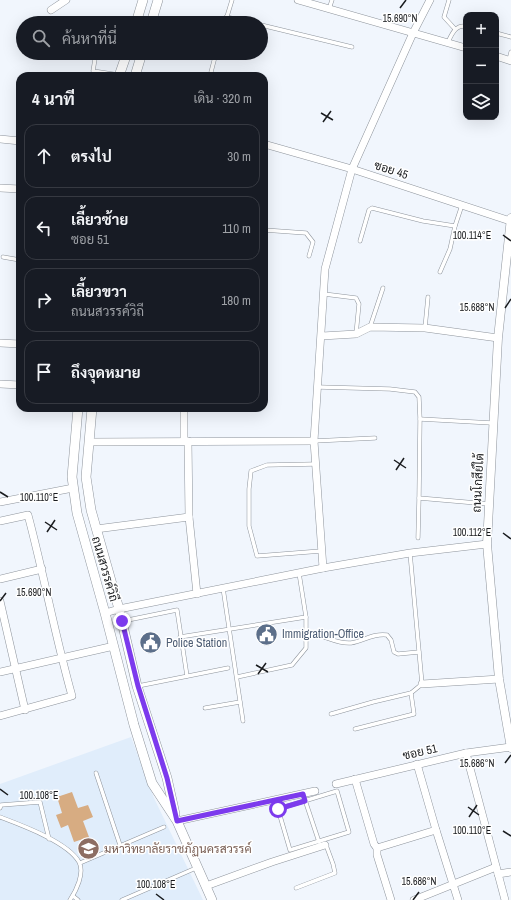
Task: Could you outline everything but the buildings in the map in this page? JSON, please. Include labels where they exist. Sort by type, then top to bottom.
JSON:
[{"type":"main road","points":[[138,16],[143,0]]},
{"type":"main road","points":[[153,16],[158,0]]},
{"type":"main road","points":[[121,72],[125,60]]},
{"type":"main road","points":[[136,72],[140,60]]},
{"type":"main road","name":"ถนนสวรรค์วิถี","points":[[78,412],[72,477],[77,513],[134,725],[152,782],[177,821],[212,900]]},
{"type":"main road","name":"ถนนสวรรค์วิถี","points":[[92,412],[86,477],[91,510],[119,609],[138,686],[167,778],[177,821]]},
{"type":"street","points":[[51,10],[66,0]]},
{"type":"street","points":[[298,0],[463,47]]},
{"type":"street","points":[[323,568],[314,441],[326,269],[352,169],[413,33],[430,0]]},
{"type":"street","points":[[499,57],[510,60]]},
{"type":"street","points":[[0,140],[16,141]]},
{"type":"street","name":"ซอย 45","points":[[268,145],[352,169],[511,220]]},
{"type":"street","points":[[0,188],[16,189]]},
{"type":"street","name":"ถนนโกสีย์ใต้","points":[[511,220],[498,338],[487,544],[499,680],[511,747]]},
{"type":"street","points":[[322,336],[356,334],[370,327],[425,328],[498,338]]},
{"type":"street","points":[[0,343],[16,344]]},
{"type":"street","points":[[0,384],[16,385]]},
{"type":"street","points":[[184,412],[189,518],[197,594]]},
{"type":"street","points":[[89,442],[314,441]]},
{"type":"street","points":[[0,502],[73,488]]},
{"type":"street","points":[[0,521],[28,515],[72,696],[0,716]]},
{"type":"street","points":[[96,529],[189,518]]},
{"type":"street","points":[[105,613],[323,568],[410,553],[487,544]]},
{"type":"street","points":[[0,579],[42,569]]},
{"type":"street","points":[[0,601],[25,710]]},
{"type":"street","points":[[0,672],[114,646]]},
{"type":"street","points":[[422,684],[499,680]]},
{"type":"street","name":"ซอย 51","points":[[336,784],[466,753],[511,747]]},
{"type":"street","points":[[466,753],[505,900]]},
{"type":"street","points":[[417,764],[452,886],[458,900]]},
{"type":"street","points":[[354,779],[374,844],[377,848],[377,855],[391,900]]},
{"type":"street","points":[[177,821],[304,797],[315,791]]},
{"type":"street","points":[[377,848],[436,830]]},
{"type":"street","points":[[206,886],[322,843]]},
{"type":"street","points":[[414,900],[497,871],[511,872]]},
{"type":"lane","points":[[226,16],[232,0]]},
{"type":"lane","points":[[329,9],[332,0]]},
{"type":"lane","points":[[449,0],[444,17],[455,29]]},
{"type":"lane","points":[[447,43],[455,29],[463,26]]},
{"type":"lane","points":[[268,27],[352,48]]},
{"type":"lane","points":[[499,34],[511,37]]},
{"type":"lane","points":[[510,60],[511,52]]},
{"type":"lane","points":[[95,60],[93,71],[98,72]]},
{"type":"lane","points":[[211,72],[214,60]]},
{"type":"lane","points":[[440,272],[450,249],[455,226],[462,205]]},
{"type":"lane","points":[[360,240],[369,210],[372,208],[423,221],[455,226]]},
{"type":"lane","points":[[268,230],[306,233],[314,242],[309,256]]},
{"type":"lane","points":[[3,258],[16,260]]},
{"type":"lane","points":[[370,327],[383,288]]},
{"type":"lane","points":[[324,294],[356,298],[359,304],[356,334]]},
{"type":"lane","points":[[425,328],[428,296]]},
{"type":"lane","points":[[318,387],[390,389],[415,392],[419,397],[418,538]]},
{"type":"lane","points":[[420,419],[493,423]]},
{"type":"lane","points":[[314,441],[375,438]]},
{"type":"lane","points":[[316,464],[267,465],[251,471],[249,489],[249,526],[257,556],[321,551]]},
{"type":"lane","points":[[419,498],[488,504]]},
{"type":"lane","points":[[331,714],[411,693],[422,684],[410,553]]},
{"type":"lane","points":[[237,677],[292,665],[306,648],[306,617],[299,573]]},
{"type":"lane","points":[[223,588],[244,721]]},
{"type":"lane","points":[[122,621],[177,610],[187,676]]},
{"type":"lane","points":[[180,637],[306,617]]},
{"type":"lane","points":[[306,634],[321,636],[340,642],[352,643],[372,635],[381,634],[387,635],[391,640],[394,652],[398,654],[419,652]]},
{"type":"lane","points":[[138,686],[228,668]]},
{"type":"lane","points":[[355,729],[414,714],[411,693]]},
{"type":"lane","points":[[205,708],[240,702]]},
{"type":"lane","points":[[96,773],[120,845]]},
{"type":"lane","points":[[338,791],[349,832],[322,843],[290,850],[278,809],[304,797],[338,791]]},
{"type":"lane","points":[[296,888],[335,873],[333,864],[322,843],[304,797]]},
{"type":"lane","points":[[0,808],[1,805],[7,804],[40,802],[49,839]]},
{"type":"lane","points":[[0,817],[34,830],[68,849],[80,863],[81,875],[72,898],[78,900]]},
{"type":"lane","points":[[80,863],[164,827]]},
{"type":"lane","points":[[122,900],[198,867]]},
{"type":"shaded area","name":"มหาวิทยาลัยราชภัฏนครสวรรค์","points":[[131,737],[154,798],[203,900],[0,900],[0,784]]},
{"type":"place","name":"Immigration-Office","points":[[266,634]]},
{"type":"place","name":"Police Station","points":[[151,643]]},
{"type":"place","name":"มหาวิทยาลัยราชภัฏนครสวรรค์","points":[[89,849]]},
{"type":"route","points":[[122,621],[138,686],[167,778],[177,821],[303,794],[305,801],[278,809]]}]
